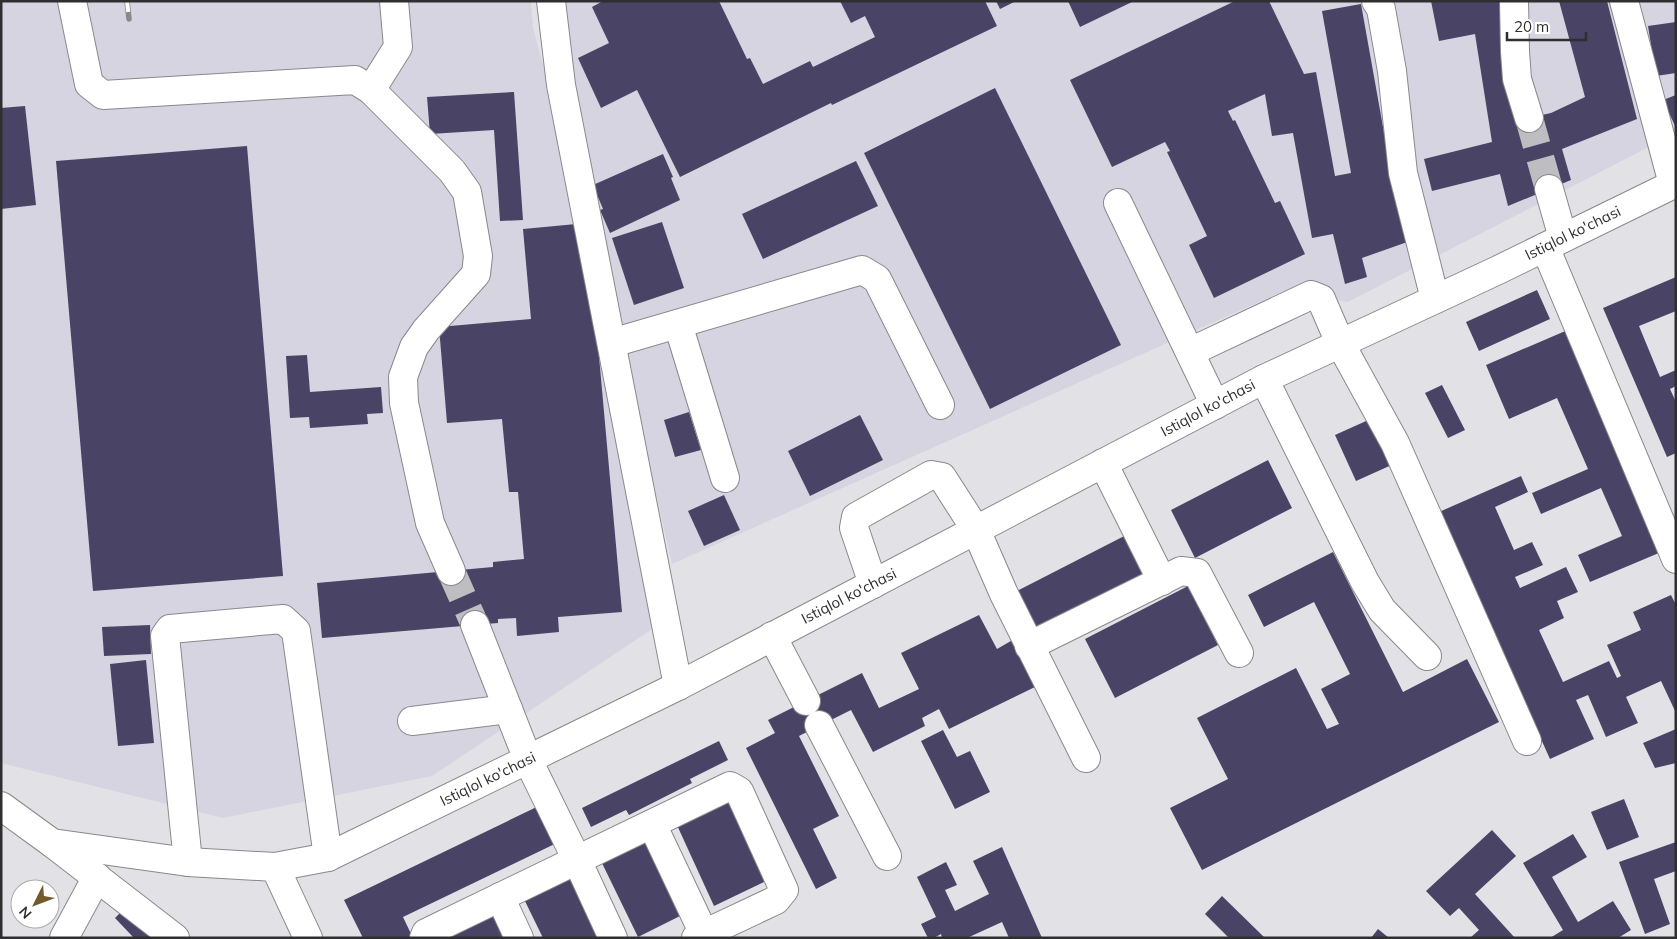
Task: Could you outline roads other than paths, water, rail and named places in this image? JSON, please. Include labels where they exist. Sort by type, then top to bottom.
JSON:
[{"type":"main road","points":[[72,1],[89,84],[103,95],[355,80],[371,90],[452,170],[467,192],[478,256],[476,274],[426,330],[414,347],[403,378],[404,403],[430,523],[452,571]]},
{"type":"main road","points":[[371,90],[398,47],[394,1]]},
{"type":"main road","points":[[551,1],[561,85],[678,686]]},
{"type":"main road","points":[[1376,1],[1381,9],[1392,71],[1403,173],[1435,299]]},
{"type":"main road","points":[[1514,1],[1517,79],[1529,118]]},
{"type":"main road","points":[[1624,1],[1674,184]]},
{"type":"main road","name":"Istiqlol ko'chasi","points":[[1,806],[52,843],[188,862],[275,867],[328,857],[678,686],[1264,379],[1674,184]]},
{"type":"main road","points":[[1549,189],[1554,242],[1676,559]]},
{"type":"main road","points":[[1118,203],[1215,405]]},
{"type":"main road","points":[[612,343],[862,270],[877,279],[940,405]]},
{"type":"main road","points":[[1190,352],[1311,295],[1321,300],[1340,343],[1395,443],[1527,741]]},
{"type":"main road","points":[[678,324],[725,478]]},
{"type":"main road","points":[[1264,379],[1365,582],[1382,610],[1427,656]]},
{"type":"main road","points":[[1103,463],[1162,581]]},
{"type":"main road","points":[[873,584],[854,528],[856,517],[931,475],[942,477],[976,530],[1029,646],[1086,758]]},
{"type":"main road","points":[[1029,646],[1181,571],[1197,573],[1239,653]]},
{"type":"main road","points":[[188,862],[165,636],[170,629],[283,619],[296,631],[328,857]]},
{"type":"main road","points":[[475,625],[528,760],[613,938]]},
{"type":"main road","points":[[772,636],[806,701]]},
{"type":"main road","points":[[412,721],[508,709]]},
{"type":"main road","points":[[819,726],[887,856]]},
{"type":"main road","points":[[424,938],[426,932],[730,786],[739,791],[784,890],[776,900],[702,937],[652,824]]},
{"type":"main road","points":[[52,843],[174,938]]},
{"type":"main road","points":[[275,867],[308,938]]},
{"type":"main road","points":[[64,938],[96,877]]},
{"type":"main road","points":[[500,897],[519,938]]},
{"type":"tunnel","points":[[1529,118],[1549,189]]},
{"type":"tunnel","points":[[451,571],[475,625]]},
{"type":"railway","points":[[127,1],[129,19]]}]
